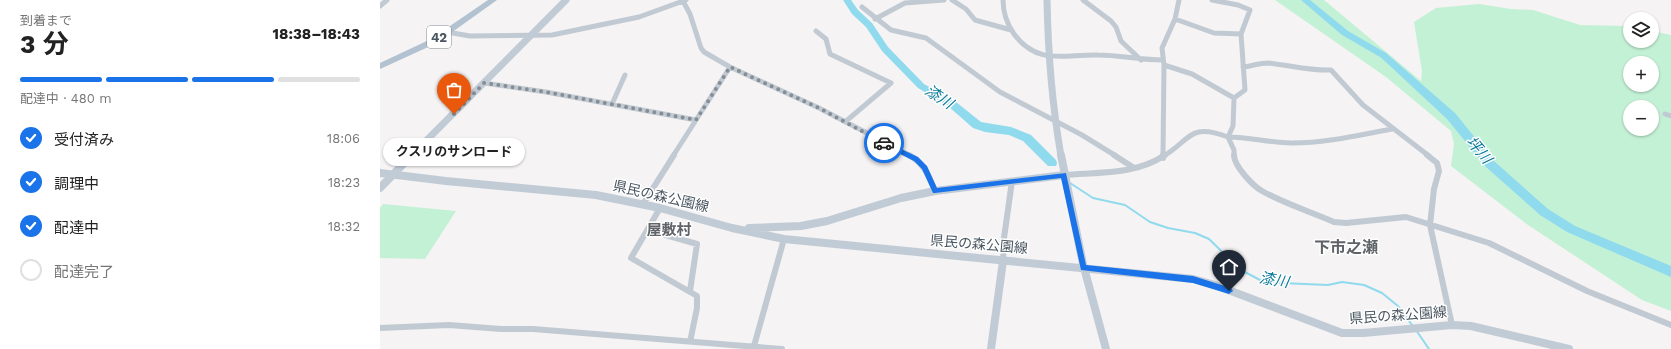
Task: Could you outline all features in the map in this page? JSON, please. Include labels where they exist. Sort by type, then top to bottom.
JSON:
[{"type":"main road","name":"42","points":[[380,66],[418,49],[447,32],[493,0]]},
{"type":"street","points":[[380,6],[387,0]]},
{"type":"street","points":[[380,188],[566,0]]},
{"type":"street","points":[[875,19],[905,3],[944,0]]},
{"type":"street","points":[[952,0],[966,9],[975,20],[1011,30]]},
{"type":"street","points":[[1002,0],[1002,10],[1016,38],[1037,54],[1048,56],[1099,55],[1163,62],[1198,75],[1234,98]]},
{"type":"street","points":[[1047,0],[1048,56],[1055,121],[1064,175],[1083,267],[1106,349]]},
{"type":"street","points":[[1083,0],[1111,21],[1116,27],[1121,41],[1141,60]]},
{"type":"street","points":[[1163,158],[1162,48],[1175,19],[1179,0]]},
{"type":"street","points":[[1212,0],[1225,1],[1250,10],[1241,34],[1245,90],[1234,98],[1232,126],[1228,137],[1234,150],[1234,159],[1244,175],[1261,191],[1334,222],[1346,223],[1406,217],[1488,243],[1587,291],[1671,325]]},
{"type":"street","points":[[447,32],[470,36],[552,35],[639,17],[685,1],[701,48],[704,52],[730,67],[819,108],[916,159],[925,168],[935,191]]},
{"type":"street","points":[[862,7],[875,19],[891,30],[926,38],[1000,92],[1082,135],[1134,168]]},
{"type":"street","points":[[1175,19],[1214,32],[1241,34]]},
{"type":"street","points":[[816,31],[826,39],[830,54],[891,83],[845,122]]},
{"type":"street","points":[[1243,67],[1266,63],[1303,67],[1316,71],[1330,70],[1352,94],[1392,129],[1437,164],[1439,167],[1434,189],[1430,225],[1452,325]]},
{"type":"street","points":[[643,204],[730,67]]},
{"type":"street","points":[[612,104],[625,75]]},
{"type":"street","points":[[484,83],[546,92],[696,120]]},
{"type":"street","points":[[1665,114],[1671,116]]},
{"type":"street","points":[[732,228],[785,228],[801,226],[827,221],[901,198],[935,191],[1148,166],[1163,158],[1192,133],[1206,130],[1228,137],[1238,136],[1292,143],[1332,140],[1392,129]]},
{"type":"street","name":"県民の森公園線","points":[[380,173],[446,182],[596,195],[643,204],[732,228],[784,239],[1003,261],[1083,267],[1193,279],[1215,285],[1342,333],[1452,325],[1471,326],[1569,349]]},
{"type":"street","points":[[991,349],[998,306],[1004,238],[1012,181]]},
{"type":"street","points":[[660,208],[631,258],[697,296],[697,308],[690,342]]},
{"type":"street","points":[[648,230],[697,244],[690,291]]},
{"type":"street","points":[[754,346],[784,239]]},
{"type":"street","points":[[380,328],[449,325],[501,329],[533,329],[782,349]]},
{"type":"green space","points":[[1275,0],[1324,0],[1421,81],[1422,71],[1414,22],[1436,8],[1479,4],[1511,9],[1533,10],[1580,25],[1623,26],[1623,48],[1659,48],[1659,32],[1671,35],[1671,311],[1642,300],[1528,225],[1451,166],[1454,144],[1451,131],[1386,77]]},
{"type":"green space","points":[[383,204],[456,211],[425,259],[380,258],[380,208]]},
{"type":"waterway","name":"漆川","points":[[847,0],[855,12],[869,25],[885,49],[921,86],[952,104],[977,125],[985,128],[1011,131],[1027,138],[1052,163]]},
{"type":"waterway","name":"坪川","points":[[1305,0],[1345,33],[1383,55],[1391,62],[1451,116],[1490,164],[1544,212],[1571,229],[1671,272]]},
{"type":"waterway","name":"漆川","points":[[1070,183],[1093,198],[1125,205],[1150,222],[1168,228],[1195,233],[1209,239],[1241,270],[1260,280],[1281,283],[1328,285],[1342,282],[1364,285],[1382,293],[1398,306],[1412,325]]},
{"type":"waterway","name":"漆川","points":[[1416,330],[1429,349]]},
{"type":"way so far","points":[[454,114],[484,83],[546,92],[696,120],[730,67],[819,108],[884,143]]},
{"type":"place","name":"クスリのサンロード","points":[[454,114]]},
{"type":"district","name":"屋敷村","points":[[669,230]]},
{"type":"district","name":"下市之瀬","points":[[1346,247]]},
{"type":"route","points":[[884,143],[916,159],[925,168],[935,191],[1064,175],[1083,267],[1193,279],[1215,285],[1229,291]]}]
